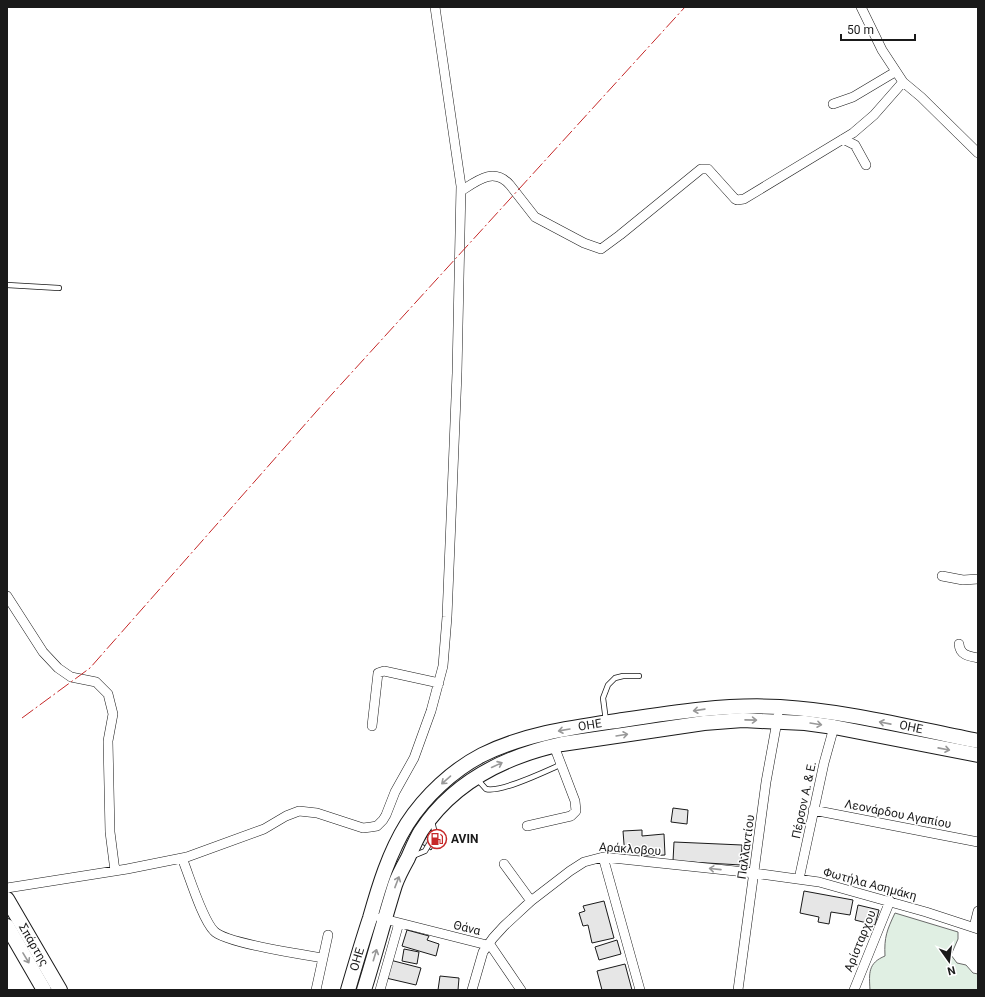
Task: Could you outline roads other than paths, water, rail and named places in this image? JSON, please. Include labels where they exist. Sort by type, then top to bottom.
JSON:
[{"type":"main road","name":"ΟΗΕ","points":[[348,990],[381,879],[400,836],[408,822],[430,796],[454,773],[481,755],[512,742],[559,730],[710,708],[780,707],[854,717],[978,741]]},
{"type":"main road","name":"ΟΗΕ","points":[[364,990],[392,921],[395,884],[422,830],[452,796],[474,777],[502,763],[554,746],[704,723],[743,720],[805,723],[834,727],[978,755]]},
{"type":"main road","name":"Σπάρτης","points":[[7,899],[60,990]]},
{"type":"main road","name":"Σπάρτης","points":[[7,926],[44,990]]},
{"type":"street","points":[[7,888],[115,871],[182,858],[212,849],[264,829],[290,814],[299,811],[317,813],[359,827],[367,828],[376,826],[384,818],[395,792],[414,758],[426,726],[439,683],[444,655],[447,618],[457,373],[461,191],[435,7]]},
{"type":"street","points":[[861,7],[882,50],[895,72],[903,82],[921,97],[978,153]]},
{"type":"street","points":[[833,104],[853,97],[895,72]]},
{"type":"street","points":[[461,191],[487,177],[500,177],[506,180],[535,217],[601,249],[620,236],[701,169],[708,169],[735,199],[741,200],[853,133],[874,115],[903,82]]},
{"type":"street","points":[[843,139],[855,145],[866,165]]},
{"type":"street","points":[[942,576],[963,580],[978,579]]},
{"type":"street","points":[[7,596],[43,652],[58,668],[71,677],[96,682],[108,694],[113,714],[108,740],[108,755],[110,832],[115,871]]},
{"type":"street","points":[[959,644],[960,652],[962,654],[978,658]]},
{"type":"street","points":[[372,726],[378,673],[384,671],[439,683]]},
{"type":"street","name":"Παλλαντίου","points":[[738,990],[766,782],[780,707]]},
{"type":"street","name":"Πέρσον Α. & Ε.","points":[[799,879],[813,810],[834,727]]},
{"type":"street","points":[[527,826],[571,816],[576,811],[575,801],[554,746]]},
{"type":"street","name":"Λεονάρδου Αγαπίου","points":[[813,810],[978,842]]},
{"type":"street","points":[[603,857],[640,990]]},
{"type":"street","name":"Αράκλοβου","points":[[472,990],[480,960],[488,945],[504,926],[531,901],[580,864],[590,859],[603,857],[754,873]]},
{"type":"street","points":[[182,858],[206,920],[215,932],[232,939],[279,951],[323,958]]},
{"type":"street","points":[[504,864],[531,901]]},
{"type":"street","name":"Φωτήλα Ασημάκη","points":[[754,873],[819,882],[890,901],[976,928]]},
{"type":"street","name":"Αρίσταρχου","points":[[854,990],[890,901]]},
{"type":"street","points":[[976,928],[978,911]]},
{"type":"street","name":"Θάνα","points":[[370,915],[488,945],[494,948],[521,990]]},
{"type":"street","points":[[380,990],[392,921]]},
{"type":"street","points":[[316,990],[328,935]]},
{"type":"lane","points":[[7,284],[59,288]]},
{"type":"lane","points":[[606,723],[603,698],[608,685],[615,678],[623,676],[639,676]]},
{"type":"lane","points":[[474,777],[486,789],[494,790],[562,764]]},
{"type":"place","name":"AVIN","points":[[437,839]]}]
